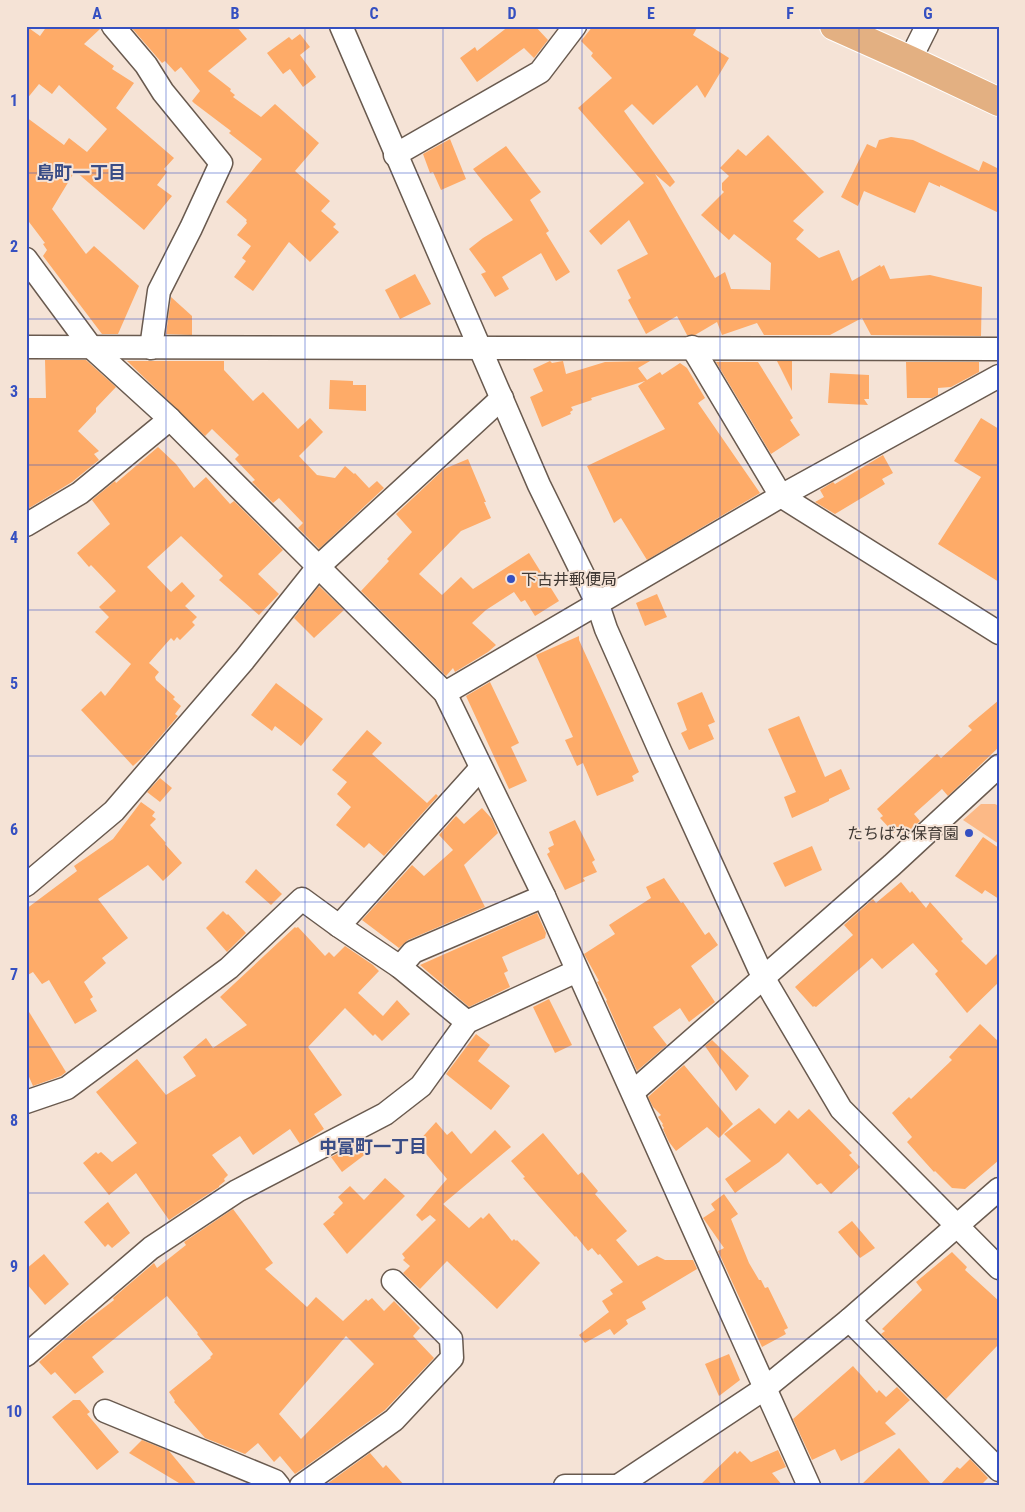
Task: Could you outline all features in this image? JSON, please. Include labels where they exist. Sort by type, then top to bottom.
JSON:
[{"type":"main road","points":[[834,26],[999,102]]},
{"type":"street","points":[[113,26],[146,66],[163,92],[221,163],[192,228],[159,291],[152,348]]},
{"type":"street","points":[[341,26],[395,155],[539,484],[598,605],[606,629],[660,751],[763,977],[842,1109],[999,1268]]},
{"type":"street","points":[[395,155],[540,72],[575,26]]},
{"type":"street","points":[[910,60],[927,26]]},
{"type":"street","points":[[26,259],[91,347],[170,418],[444,693],[544,896],[809,1486]]},
{"type":"street","points":[[26,347],[999,349]]},
{"type":"street","points":[[692,347],[782,496],[999,632]]},
{"type":"street","points":[[444,693],[598,605],[782,496],[999,376]]},
{"type":"street","points":[[26,885],[114,811],[244,660],[318,567],[502,398]]},
{"type":"street","points":[[26,525],[80,493],[170,418]]},
{"type":"street","points":[[633,1092],[892,865],[999,766]]},
{"type":"street","points":[[339,926],[481,768]]},
{"type":"street","points":[[400,967],[413,952],[544,896]]},
{"type":"street","points":[[26,1102],[67,1088],[229,968],[302,899],[400,967],[468,1022]]},
{"type":"street","points":[[26,1355],[151,1248],[237,1191],[385,1114],[421,1086],[468,1022],[577,971]]},
{"type":"street","points":[[565,1486],[620,1485],[764,1389],[849,1320],[999,1189]]},
{"type":"street","points":[[301,1486],[394,1420],[452,1358],[451,1339],[393,1281]]},
{"type":"street","points":[[849,1320],[999,1470]]},
{"type":"street","points":[[105,1411],[275,1481],[279,1486]]},
{"type":"shaded area","points":[[981,804],[995,804],[999,806],[999,844],[963,820]]},
{"type":"building","points":[[26,26],[40,36],[47,26],[100,26],[100,29],[84,44],[114,66],[112,69],[134,83],[116,108],[174,158],[164,169],[167,172],[157,185],[172,196],[144,230],[75,171],[52,209],[86,254],[94,246],[139,286],[118,334],[102,334],[43,256],[47,250],[43,244],[45,243],[26,218],[26,117],[64,145],[69,138],[87,152],[107,129],[59,85],[52,94],[39,84],[26,100]]},
{"type":"building","points":[[130,26],[236,26],[247,39],[208,71],[231,89],[230,91],[235,95],[233,97],[261,117],[275,104],[319,143],[295,171],[330,201],[321,211],[336,224],[333,227],[339,232],[310,262],[289,242],[253,291],[234,277],[246,261],[242,258],[251,246],[237,235],[247,223],[247,220],[226,202],[262,159],[229,133],[231,131],[192,101],[200,91],[181,67],[175,72],[165,61],[162,63]]},
{"type":"building","points":[[509,26],[535,26],[548,40],[534,58],[524,48],[477,82],[460,58],[475,47],[477,51]]},
{"type":"building","points":[[593,26],[698,26],[693,35],[729,58],[705,98],[697,85],[653,125],[632,104],[624,111],[675,182],[670,187],[655,174],[715,278],[725,272],[731,289],[770,290],[771,263],[734,234],[729,240],[701,215],[724,192],[722,190],[722,183],[729,176],[720,168],[738,149],[746,156],[768,135],[824,192],[793,221],[804,230],[796,239],[819,258],[839,250],[852,281],[880,265],[881,267],[884,265],[890,279],[930,275],[982,287],[981,336],[871,335],[862,318],[830,335],[764,335],[757,323],[722,335],[717,322],[695,335],[687,335],[677,316],[646,334],[628,300],[631,298],[617,270],[648,254],[629,220],[601,245],[589,231],[644,183],[578,108],[612,78],[591,56],[593,53],[581,41]]},
{"type":"building","points":[[300,34],[310,47],[300,55],[316,77],[303,87],[290,69],[283,74],[267,53],[289,37],[292,40]]},
{"type":"building","points":[[891,137],[913,140],[979,171],[983,161],[999,169],[999,213],[940,185],[940,187],[929,182],[915,213],[864,191],[858,206],[841,197],[867,144],[876,148],[879,140]]},
{"type":"building","points":[[450,139],[466,179],[441,190],[433,172],[430,173],[423,154]]},
{"type":"building","points":[[506,146],[541,192],[530,200],[549,231],[546,233],[570,272],[556,281],[541,253],[502,277],[509,289],[495,297],[481,274],[486,272],[469,249],[513,220],[473,169]]},
{"type":"building","points":[[415,274],[431,304],[400,319],[385,290]]},
{"type":"building","points":[[171,297],[192,316],[192,335],[166,334]]},
{"type":"building","points":[[45,360],[86,360],[116,387],[78,431],[99,451],[94,454],[99,460],[72,482],[26,510],[26,398],[46,398]]},
{"type":"building","points":[[127,361],[224,361],[224,370],[253,401],[263,392],[298,429],[310,418],[323,432],[299,456],[317,475],[335,478],[345,466],[355,473],[369,488],[377,481],[384,488],[319,549],[298,528],[303,523],[279,498],[273,503],[252,482],[255,480],[235,459],[239,455],[212,429],[205,436]]},
{"type":"building","points":[[550,361],[552,363],[563,361],[566,374],[605,362],[650,361],[638,368],[647,380],[660,372],[662,375],[680,363],[687,368],[705,398],[698,403],[760,493],[647,560],[621,518],[614,523],[587,466],[665,429],[638,386],[645,381],[591,398],[592,400],[571,407],[573,410],[570,412],[571,414],[542,427],[530,397],[543,391],[533,369]]},
{"type":"building","points":[[777,361],[792,361],[792,391]]},
{"type":"building","points":[[716,362],[758,362],[793,418],[790,420],[800,435],[771,454]]},
{"type":"building","points":[[906,362],[979,362],[979,372],[951,387],[938,388],[938,395],[932,398],[907,398]]},
{"type":"building","points":[[830,373],[869,375],[869,399],[864,399],[868,405],[828,403]]},
{"type":"building","points":[[330,380],[353,381],[353,385],[366,385],[366,411],[329,409]]},
{"type":"building","points":[[981,418],[999,429],[999,582],[938,544],[981,477],[954,461]]},
{"type":"building","points":[[158,447],[176,464],[194,488],[206,477],[230,504],[234,501],[283,550],[258,574],[279,594],[259,615],[219,580],[223,576],[181,536],[147,567],[171,592],[182,582],[195,596],[185,606],[197,617],[192,622],[195,625],[180,640],[177,637],[174,641],[171,638],[149,663],[159,672],[155,677],[156,680],[175,697],[173,699],[181,706],[175,714],[178,716],[133,766],[81,710],[101,691],[105,696],[131,664],[95,632],[109,617],[99,607],[116,591],[91,565],[89,567],[77,553],[110,524],[92,500],[115,481],[116,483]]},
{"type":"building","points":[[883,455],[893,473],[882,479],[885,484],[835,514],[815,502],[824,497],[820,490],[833,482],[835,484]]},
{"type":"building","points":[[468,459],[491,518],[461,531],[419,574],[442,595],[461,577],[473,589],[529,553],[559,601],[535,616],[525,600],[521,602],[514,592],[486,610],[472,623],[496,645],[455,672],[453,668],[446,676],[361,591],[389,561],[387,559],[412,532],[396,514],[444,469]]},
{"type":"building","points":[[319,586],[344,610],[314,638],[294,618]]},
{"type":"building","points":[[657,594],[667,617],[645,626],[636,603]]},
{"type":"building","points":[[579,636],[579,640],[639,772],[632,776],[634,781],[597,796],[583,763],[577,766],[565,740],[573,737],[536,655]]},
{"type":"building","points":[[490,682],[519,743],[511,747],[527,781],[509,789],[466,696]]},
{"type":"building","points":[[276,683],[323,719],[301,746],[275,726],[272,731],[251,715]]},
{"type":"building","points":[[702,692],[715,722],[708,725],[714,739],[689,750],[681,733],[687,730],[677,703]]},
{"type":"building","points":[[999,700],[999,747],[948,796],[942,789],[914,814],[920,821],[908,832],[906,830],[901,835],[897,830],[894,833],[880,818],[883,816],[877,809],[937,754],[941,758],[972,730],[968,726]]},
{"type":"building","points":[[799,716],[825,777],[841,769],[850,789],[792,818],[784,797],[796,792],[768,729]]},
{"type":"building","points":[[367,730],[382,743],[372,754],[427,803],[436,794],[438,796],[384,856],[369,843],[364,848],[336,825],[351,807],[337,794],[347,782],[332,770]]},
{"type":"building","points":[[160,778],[172,788],[160,802],[147,792]]},
{"type":"building","points":[[141,802],[155,812],[152,816],[156,819],[150,825],[182,863],[163,881],[148,865],[98,899],[128,938],[102,958],[106,963],[84,982],[93,997],[90,999],[97,1011],[75,1024],[49,980],[42,984],[33,972],[26,976],[26,909],[77,871],[74,866],[113,839]]},
{"type":"building","points":[[482,808],[492,819],[498,833],[464,865],[485,907],[408,940],[399,948],[362,920],[412,865],[424,876],[453,850],[439,835],[456,816],[464,824]]},
{"type":"building","points":[[575,820],[595,860],[592,862],[597,872],[583,878],[585,881],[565,890],[547,854],[550,852],[548,848],[554,845],[549,832]]},
{"type":"building","points":[[983,837],[999,848],[999,899],[985,890],[982,894],[955,876]]},
{"type":"building","points":[[812,846],[822,870],[785,887],[773,863]]},
{"type":"building","points":[[256,869],[282,894],[271,905],[245,882]]},
{"type":"building","points":[[664,878],[705,935],[709,932],[718,945],[691,966],[715,1002],[689,1022],[680,1008],[653,1027],[667,1045],[637,1071],[607,1000],[597,982],[599,981],[584,954],[615,934],[609,925],[651,898],[646,887]]},
{"type":"building","points":[[901,882],[910,893],[912,891],[926,908],[930,902],[963,939],[961,941],[986,965],[999,952],[999,982],[967,1013],[935,974],[938,971],[913,943],[882,969],[872,958],[816,1007],[813,1007],[795,987],[853,935],[844,925],[873,899],[876,903]]},
{"type":"building","points":[[223,911],[246,933],[227,952],[206,928]]},
{"type":"building","points":[[537,913],[546,933],[545,938],[502,957],[508,971],[504,973],[510,987],[469,1007],[420,965]]},
{"type":"building","points":[[295,927],[298,927],[325,956],[329,952],[334,957],[345,946],[379,971],[358,993],[383,1016],[397,1000],[410,1014],[382,1041],[375,1034],[373,1036],[345,1008],[308,1047],[342,1095],[314,1114],[324,1129],[312,1137],[300,1144],[290,1129],[253,1155],[240,1136],[212,1155],[228,1175],[224,1179],[225,1181],[169,1220],[136,1173],[109,1195],[83,1163],[96,1152],[98,1154],[101,1152],[112,1162],[137,1143],[96,1092],[137,1059],[166,1095],[196,1076],[183,1057],[206,1038],[213,1048],[247,1025],[220,997]]},
{"type":"building","points":[[549,999],[572,1045],[555,1053],[533,1007]]},
{"type":"building","points":[[26,1007],[66,1072],[61,1076],[33,1086],[26,1070]]},
{"type":"building","points":[[980,1024],[999,1042],[999,1160],[965,1189],[952,1188],[934,1172],[907,1142],[912,1137],[892,1113],[909,1097],[911,1099],[952,1060],[949,1057]]},
{"type":"building","points":[[476,1034],[490,1045],[478,1061],[510,1086],[491,1110],[446,1074]]},
{"type":"building","points":[[712,1040],[749,1076],[736,1091],[705,1046]]},
{"type":"building","points":[[684,1065],[733,1124],[719,1138],[707,1127],[676,1151],[669,1142],[663,1129],[663,1124],[658,1117],[661,1115],[653,1107],[648,1097]]},
{"type":"building","points":[[759,1108],[775,1124],[789,1110],[798,1119],[809,1109],[852,1153],[849,1155],[860,1167],[831,1194],[821,1183],[817,1185],[788,1153],[779,1162],[735,1193],[725,1179],[751,1161],[724,1134]]},
{"type":"building","points":[[436,1122],[447,1135],[452,1131],[471,1154],[495,1130],[511,1147],[443,1204],[469,1228],[481,1217],[483,1219],[489,1213],[512,1241],[514,1239],[517,1240],[540,1263],[497,1309],[447,1261],[420,1289],[403,1273],[410,1266],[403,1260],[405,1258],[402,1254],[436,1220],[430,1215],[422,1221],[416,1215],[447,1179],[417,1143]]},
{"type":"building","points":[[543,1133],[578,1175],[582,1172],[598,1191],[595,1194],[627,1231],[616,1240],[638,1266],[657,1256],[665,1260],[693,1260],[697,1269],[642,1302],[646,1309],[626,1320],[628,1324],[614,1335],[610,1329],[585,1343],[579,1335],[609,1312],[602,1301],[613,1294],[610,1290],[623,1282],[600,1254],[598,1255],[592,1248],[588,1251],[575,1237],[523,1178],[525,1177],[511,1161]]},
{"type":"building","points":[[364,1140],[371,1150],[342,1172],[331,1157]]},
{"type":"building","points":[[385,1178],[405,1196],[347,1254],[323,1224],[335,1214],[333,1213],[343,1203],[338,1197],[350,1186],[364,1200]]},
{"type":"building","points":[[724,1194],[738,1214],[731,1219],[749,1263],[765,1288],[768,1287],[788,1328],[784,1330],[786,1334],[762,1347],[718,1251],[724,1248],[703,1218],[715,1210],[711,1204]]},
{"type":"building","points":[[108,1202],[130,1233],[112,1248],[108,1244],[105,1247],[84,1222]]},
{"type":"building","points":[[233,1209],[273,1263],[265,1269],[307,1307],[316,1297],[343,1321],[366,1299],[368,1301],[372,1298],[384,1311],[394,1301],[420,1328],[413,1336],[434,1358],[385,1410],[295,1474],[280,1456],[274,1462],[258,1443],[245,1454],[205,1438],[174,1402],[169,1392],[211,1358],[213,1354],[167,1296],[92,1357],[104,1372],[75,1394],[55,1372],[51,1375],[39,1362],[80,1326],[114,1300],[113,1298],[154,1263],[157,1268],[186,1245],[184,1242]],"holes":[[[346,1336],[374,1364],[301,1439],[279,1414]]]},
{"type":"building","points":[[852,1221],[875,1248],[860,1258],[838,1232]]},
{"type":"building","points":[[952,1252],[967,1267],[965,1270],[999,1301],[999,1344],[946,1399],[881,1334],[885,1331],[882,1329],[922,1290],[916,1282]]},
{"type":"building","points":[[44,1254],[69,1284],[45,1305],[26,1283],[26,1269]]},
{"type":"building","points":[[729,1354],[740,1380],[719,1396],[705,1364]]},
{"type":"building","points":[[853,1366],[877,1393],[879,1390],[886,1397],[897,1387],[910,1400],[885,1423],[896,1434],[841,1461],[835,1449],[812,1460],[793,1419]]},
{"type":"building","points":[[73,1400],[80,1400],[90,1412],[87,1414],[119,1452],[97,1470],[52,1417]]},
{"type":"building","points":[[142,1440],[169,1451],[198,1486],[184,1486],[129,1453]]},
{"type":"building","points":[[899,1448],[933,1486],[860,1486]]},
{"type":"building","points":[[778,1450],[786,1467],[772,1473],[783,1486],[699,1486],[735,1451],[737,1454],[740,1451],[751,1462]]},
{"type":"building","points":[[370,1453],[383,1468],[386,1465],[405,1486],[324,1486]]},
{"type":"building","points":[[970,1459],[988,1478],[980,1486],[939,1486],[957,1467],[960,1469]]},
{"type":"place","name":"下古井郵便局","points":[[511,579]]},
{"type":"place","name":"たちばな保育園","points":[[969,833]]},
{"type":"district","name":"島町一丁目","points":[[81,172]]},
{"type":"district","name":"中富町一丁目","points":[[373,1146]]}]
